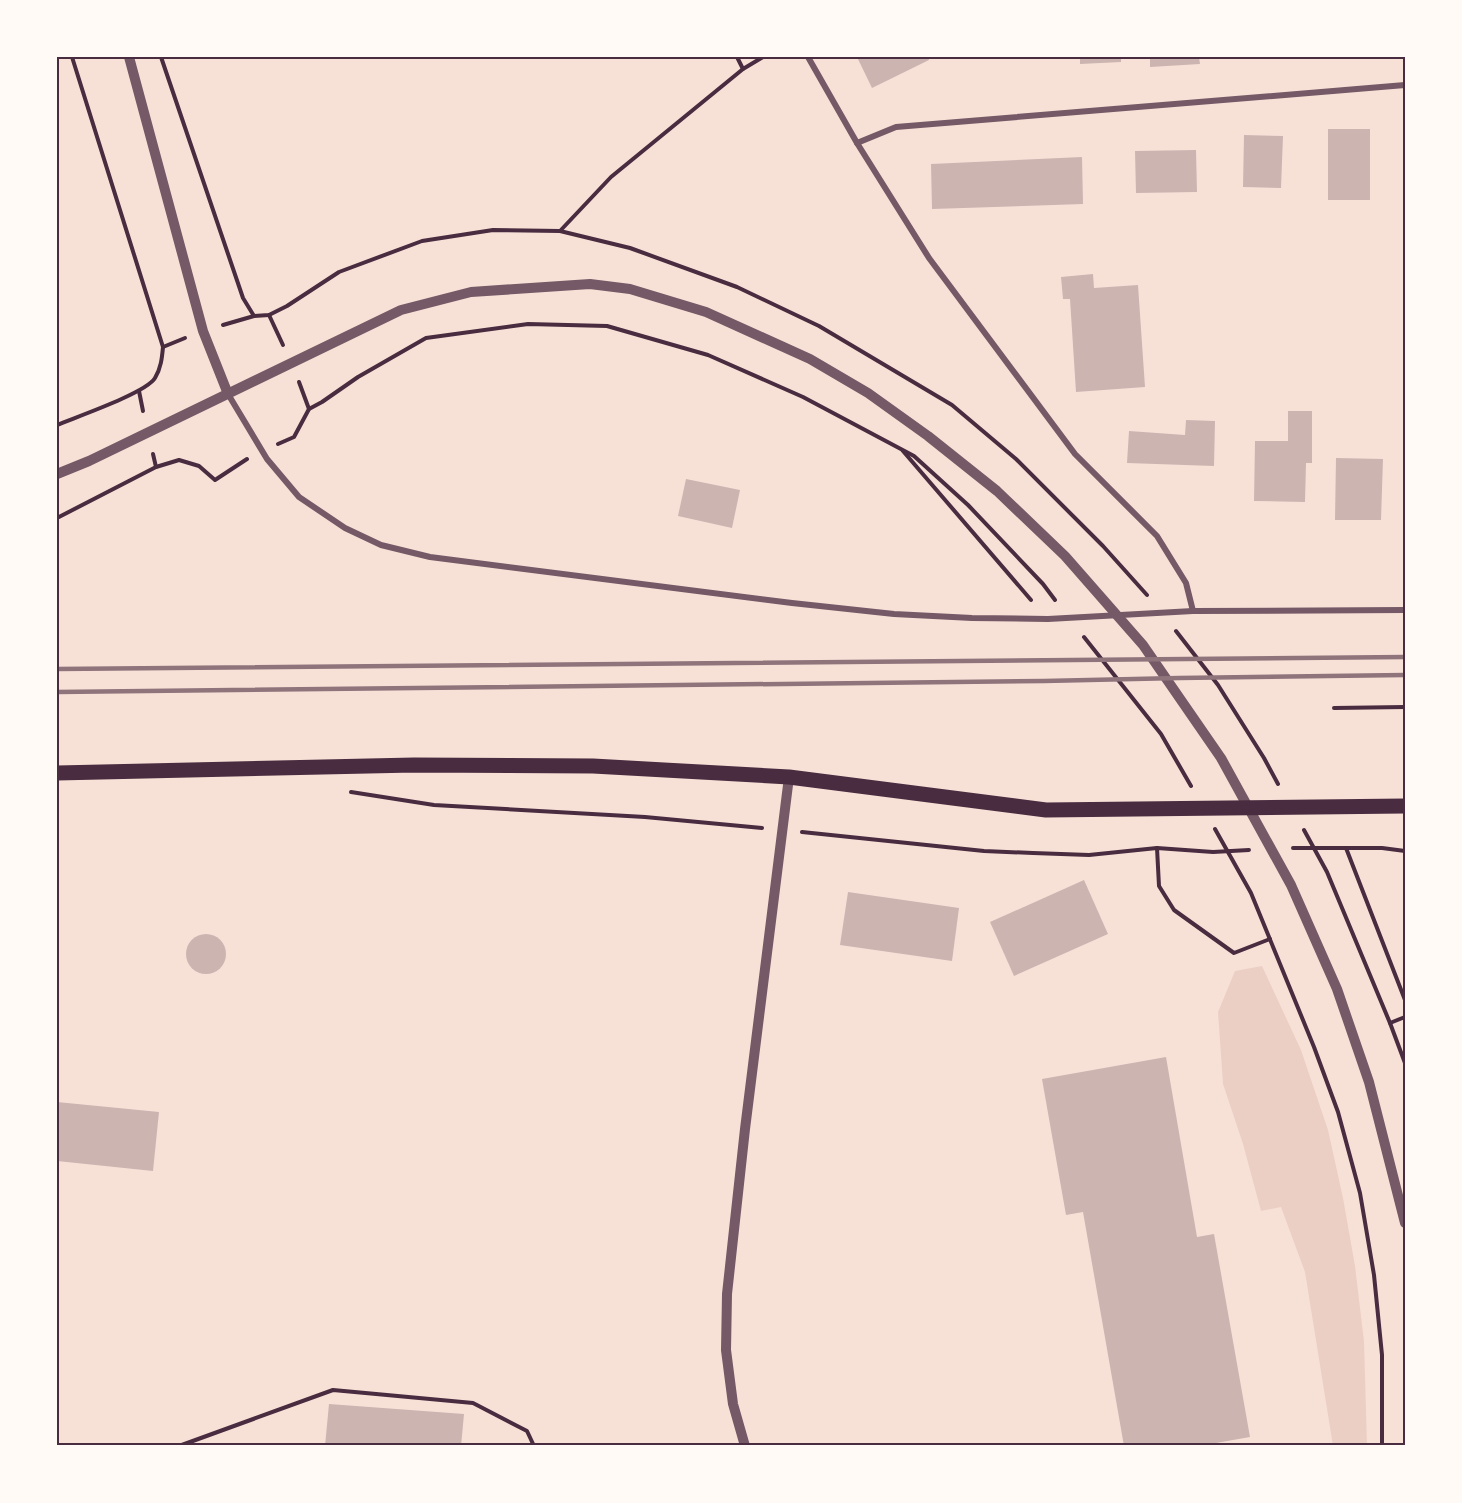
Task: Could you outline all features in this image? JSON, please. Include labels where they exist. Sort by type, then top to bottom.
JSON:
[{"type":"main road","points":[[57,773],[414,765],[593,766],[789,777],[1046,810],[1405,806]]},
{"type":"street","points":[[129,57],[203,331],[228,394],[267,459],[299,497],[345,528],[381,545],[430,557],[894,614],[1048,619],[1192,611],[1405,610]]},
{"type":"street","points":[[808,57],[857,143],[929,258],[1075,454],[1157,536],[1186,583],[1192,611]]},
{"type":"street","points":[[857,143],[896,127],[1405,85]]},
{"type":"street","points":[[57,474],[401,310],[471,292],[590,284],[630,289],[706,312],[810,359],[868,393],[928,435],[997,491],[1065,556],[1143,645],[1221,758],[1291,885],[1337,989],[1369,1082],[1405,1223]]},
{"type":"street","points":[[745,1446],[733,1404],[726,1350],[727,1294],[789,777]]},
{"type":"path","points":[[57,425],[139,392],[154,381],[162,365],[164,347],[72,57]]},
{"type":"path","points":[[161,57],[243,298],[254,316]]},
{"type":"path","points":[[737,57],[743,69]]},
{"type":"path","points":[[560,231],[611,177],[743,69],[763,57]]},
{"type":"path","points":[[57,518],[156,467],[179,460],[199,466],[215,480],[261,450],[294,437],[309,409],[358,377],[426,338],[528,324],[608,326],[708,355],[803,397],[914,456],[968,505],[1057,603]]},
{"type":"path","points":[[900,448],[1048,619]]},
{"type":"path","points":[[1080,631],[1161,734],[1195,793]]},
{"type":"path","points":[[1334,708],[1405,707]]},
{"type":"path","points":[[345,791],[434,805],[645,817],[984,851],[1089,855],[1157,848],[1213,852],[1257,849]]},
{"type":"path","points":[[1212,823],[1251,893],[1314,1047],[1334,1101],[1360,1193],[1374,1275],[1382,1354],[1382,1446]]},
{"type":"path","points":[[1157,848],[1159,886],[1174,910],[1234,953],[1270,939]]},
{"type":"path","points":[[1291,848],[1382,848],[1405,851]]},
{"type":"path","points":[[1346,848],[1405,1000]]},
{"type":"path","points":[[1327,872],[1405,1063]]},
{"type":"path","points":[[1390,1023],[1405,1017]]},
{"type":"path","points":[[179,1446],[333,1390],[473,1403],[526,1431],[534,1446]]},
{"type":"shaded area","points":[[1262,966],[1301,1050],[1328,1130],[1343,1198],[1355,1266],[1364,1341],[1367,1446],[1333,1446],[1305,1272],[1281,1207],[1261,1211],[1243,1144],[1223,1084],[1218,1012],[1235,971]]},
{"type":"building","points":[[857,57],[928,57],[929,60],[872,88]]},
{"type":"building","points":[[1080,57],[1121,57],[1121,62],[1080,64]]},
{"type":"building","points":[[1150,57],[1199,57],[1200,64],[1150,67]]},
{"type":"building","points":[[1328,129],[1370,129],[1370,200],[1328,200]]},
{"type":"building","points":[[1244,135],[1283,136],[1281,188],[1243,187]]},
{"type":"building","points":[[1196,150],[1197,192],[1136,193],[1135,151]]},
{"type":"building","points":[[1082,157],[1083,204],[932,209],[931,164]]},
{"type":"building","points":[[1093,274],[1094,288],[1138,285],[1145,387],[1076,392],[1070,299],[1063,299],[1061,277]]},
{"type":"building","points":[[1288,411],[1312,411],[1312,463],[1306,463],[1305,502],[1254,501],[1255,441],[1288,441]]},
{"type":"building","points":[[1186,420],[1215,421],[1214,466],[1127,463],[1129,431],[1185,435]]},
{"type":"building","points":[[1336,458],[1383,459],[1381,520],[1335,520]]},
{"type":"building","points":[[686,479],[740,490],[732,528],[678,516]]},
{"type":"building","points":[[1084,880],[1108,934],[1014,976],[990,922]]},
{"type":"building","points":[[848,892],[959,908],[952,961],[840,945]]},
{"type":"building","points":[[206,934],[214,935],[220,940],[225,946],[225,962],[220,968],[214,973],[206,974],[198,973],[192,968],[187,962],[186,954],[187,946],[192,940],[198,935]]},
{"type":"building","points":[[1166,1057],[1197,1237],[1214,1234],[1250,1437],[1199,1446],[1124,1446],[1083,1212],[1066,1215],[1042,1079]]},
{"type":"building","points":[[57,1102],[159,1112],[153,1171],[57,1161]]},
{"type":"building","points":[[329,1404],[464,1414],[461,1446],[325,1446]]},
{"type":"railway","points":[[57,669],[1405,657]]},
{"type":"railway","points":[[57,692],[1405,675]]}]
